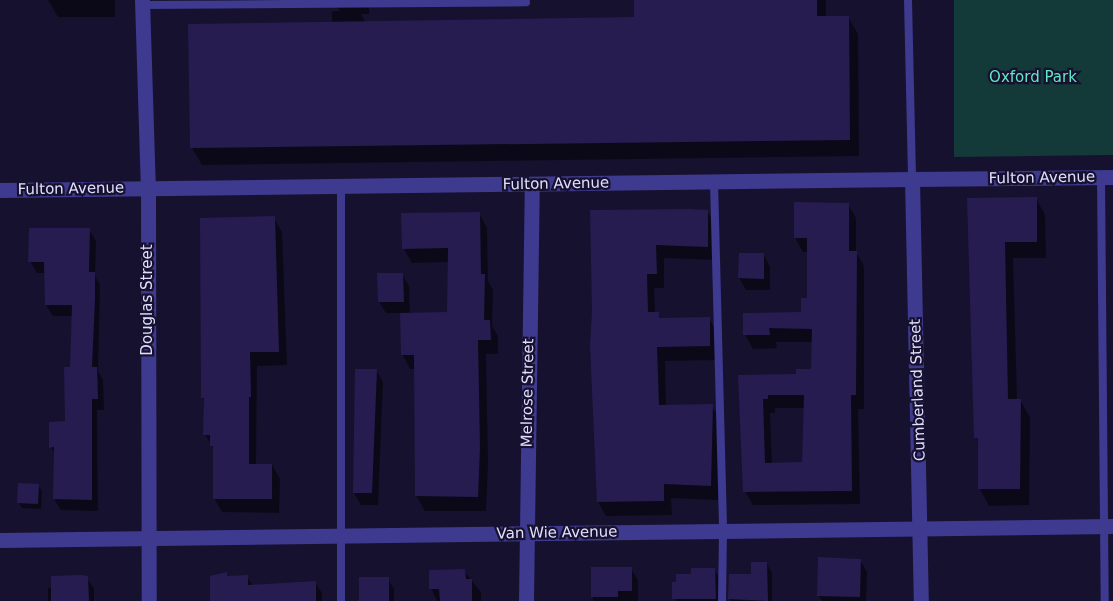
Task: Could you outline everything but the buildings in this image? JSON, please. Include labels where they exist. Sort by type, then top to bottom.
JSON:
[{"type":"street","name":"Douglas Street","points":[[142,2],[148,189],[149,601]]},
{"type":"street","name":"Fulton Avenue","points":[[0,190],[1107,177]]},
{"type":"street","name":"Cumberland Street","points":[[912,179],[921,601]]},
{"type":"street","name":"Melrose Street","points":[[526,601],[532,184]]},
{"type":"street","name":"Van Wie Avenue","points":[[0,540],[1108,526]]},
{"type":"lane","points":[[908,0],[912,179]]},
{"type":"lane","points":[[142,2],[526,2]]},
{"type":"lane","points":[[1105,601],[1108,526],[1107,177]]},
{"type":"lane","points":[[714,182],[723,531],[722,601]]},
{"type":"lane","points":[[341,601],[342,185]]},
{"type":"green space","name":"Oxford Park","points":[[954,0],[1113,0],[1113,155],[954,157]]}]
